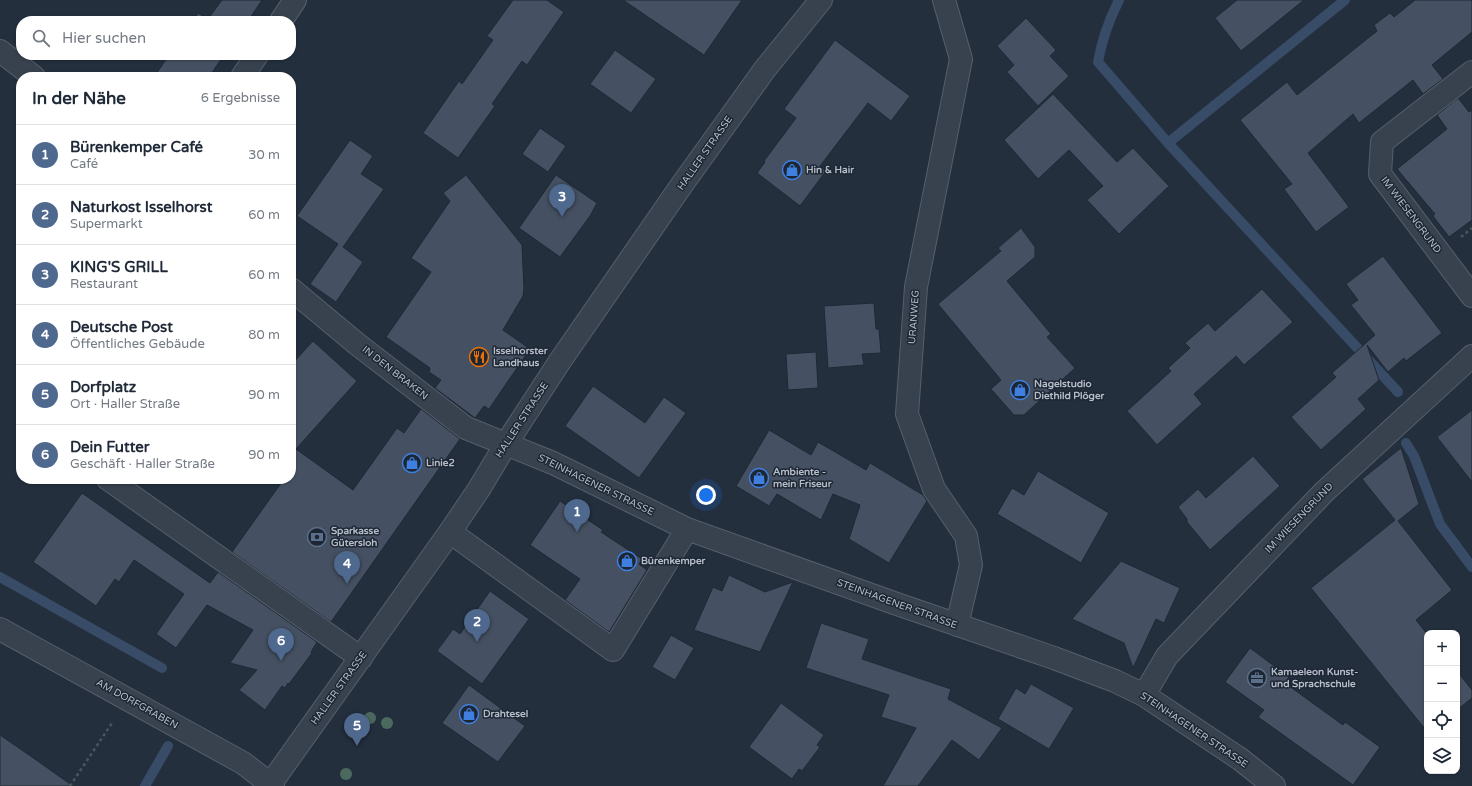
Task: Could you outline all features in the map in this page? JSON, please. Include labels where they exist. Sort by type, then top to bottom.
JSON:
[{"type":"street","points":[[284,16],[295,0]]},
{"type":"street","name":"HALLER STRASSE","points":[[271,785],[450,532],[560,361],[681,186],[765,69],[821,0]]},
{"type":"street","name":"URANWEG","points":[[944,0],[961,59],[916,287],[908,414],[934,489],[966,536],[971,565],[957,625]]},
{"type":"street","points":[[0,51],[27,72]]},
{"type":"street","points":[[245,72],[254,60]]},
{"type":"street","name":"IM WIESENGRUND","points":[[1472,72],[1382,142],[1380,174],[1472,296]]},
{"type":"street","name":"IN DEN BRAKEN","points":[[296,293],[357,344],[466,428],[506,444]]},
{"type":"street","name":"IM WIESENGRUND","points":[[1144,695],[1167,656],[1324,492],[1472,356]]},
{"type":"street","name":"STEINHAGENER STRASSE","points":[[506,444],[553,463],[687,529],[1054,658],[1115,681],[1144,695],[1240,759],[1274,786]]},
{"type":"street","points":[[115,484],[361,658]]},
{"type":"street","points":[[450,532],[613,650],[687,529]]},
{"type":"street","name":"AM DORFGRABEN","points":[[0,629],[243,763],[271,785]]},
{"type":"path","points":[[70,786],[128,699]]},
{"type":"building","points":[[222,0],[262,0],[251,16],[210,16]]},
{"type":"building","points":[[513,0],[547,0],[564,12],[527,65],[522,61],[492,104],[495,106],[458,158],[423,133],[459,81],[462,84],[493,40],[487,36]]},
{"type":"building","points":[[623,0],[742,0],[704,55]]},
{"type":"building","points":[[1237,0],[1304,0],[1241,51],[1215,18]]},
{"type":"building","points":[[1415,0],[1472,0],[1472,32],[1432,65],[1443,79],[1423,94],[1413,80],[1359,123],[1353,114],[1308,153],[1349,207],[1316,232],[1284,189],[1292,184],[1240,120],[1287,82],[1297,95],[1377,31],[1374,25],[1390,13],[1394,17]]},
{"type":"building","points":[[198,13],[203,16],[196,16]]},
{"type":"building","points":[[1026,18],[1056,50],[1050,56],[1069,76],[1038,106],[1007,72],[1014,65],[997,46]]},
{"type":"building","points":[[835,40],[910,96],[891,121],[868,103],[820,166],[826,171],[800,206],[757,173],[765,162],[764,161],[796,118],[784,109]]},
{"type":"building","points":[[615,50],[656,79],[631,113],[590,84]]},
{"type":"building","points":[[166,60],[221,60],[212,72],[157,72]]},
{"type":"building","points":[[1053,94],[1117,162],[1133,148],[1169,186],[1119,234],[1087,200],[1103,186],[1069,150],[1038,179],[1004,140]]},
{"type":"building","points":[[1458,98],[1469,112],[1472,110],[1472,220],[1449,237],[1433,216],[1435,214],[1397,169],[1447,129],[1437,115]]},
{"type":"building","points":[[540,128],[566,146],[548,172],[522,154]]},
{"type":"building","points":[[350,140],[373,156],[361,174],[384,189],[343,247],[363,262],[336,302],[310,284],[338,244],[297,216]]},
{"type":"building","points":[[466,175],[522,245],[523,296],[503,330],[530,349],[489,409],[484,406],[475,418],[435,388],[441,380],[429,372],[430,368],[386,337],[431,272],[411,258],[450,201],[443,193]]},
{"type":"building","points":[[556,175],[597,203],[590,216],[560,257],[519,228]]},
{"type":"building","points":[[1021,228],[1035,247],[1035,257],[1007,281],[1051,334],[1047,337],[1075,368],[1024,415],[1014,415],[991,389],[1001,380],[938,304],[1001,251],[998,248]]},
{"type":"building","points":[[1383,256],[1442,333],[1406,361],[1404,358],[1388,372],[1367,345],[1379,380],[1358,399],[1366,409],[1321,450],[1291,417],[1336,377],[1332,373],[1375,335],[1351,305],[1358,300],[1346,284]]},
{"type":"building","points":[[1262,289],[1293,322],[1244,365],[1236,356],[1194,394],[1202,404],[1157,445],[1127,411],[1171,371],[1168,368],[1190,348],[1185,343],[1208,323],[1215,331]]},
{"type":"building","points":[[874,303],[876,329],[879,329],[881,353],[862,354],[864,365],[828,368],[824,306]]},
{"type":"building","points":[[313,341],[357,381],[296,449],[296,360]]},
{"type":"building","points":[[816,352],[818,388],[788,390],[786,354]]},
{"type":"building","points":[[593,386],[645,423],[664,397],[686,413],[639,478],[565,426]]},
{"type":"building","points":[[421,409],[460,439],[331,622],[232,552],[280,484],[296,484],[296,449],[353,490],[397,428],[404,433]]},
{"type":"building","points":[[1472,410],[1472,482],[1437,437]]},
{"type":"building","points":[[769,430],[811,455],[818,442],[866,470],[870,463],[923,495],[927,501],[889,563],[849,539],[860,505],[833,494],[821,520],[777,494],[769,506],[736,486]]},
{"type":"building","points":[[1401,448],[1419,504],[1398,521],[1452,590],[1416,620],[1424,630],[1424,728],[1311,588],[1395,520],[1362,479]]},
{"type":"building","points":[[1253,456],[1280,486],[1210,550],[1187,522],[1187,519],[1178,507],[1198,489],[1206,498]]},
{"type":"building","points":[[1038,471],[1109,513],[1081,563],[997,514],[1012,488],[1024,495]]},
{"type":"building","points":[[82,493],[210,583],[218,572],[317,642],[311,652],[312,653],[289,684],[288,683],[285,688],[282,686],[265,710],[239,690],[257,670],[230,663],[253,630],[207,605],[176,648],[156,634],[184,594],[134,560],[119,582],[115,579],[96,606],[33,562]]},
{"type":"building","points":[[560,501],[603,530],[601,532],[642,559],[639,564],[647,570],[609,632],[565,600],[580,579],[530,545]]},
{"type":"building","points":[[1121,561],[1180,588],[1164,623],[1156,619],[1133,668],[1124,643],[1072,619]]},
{"type":"building","points":[[729,575],[765,592],[793,582],[760,652],[694,630],[713,587],[722,591]]},
{"type":"building","points":[[490,591],[529,619],[482,684],[437,651],[453,629],[460,634]]},
{"type":"building","points":[[821,623],[869,639],[862,659],[951,689],[948,699],[1002,728],[979,760],[952,740],[918,786],[883,786],[916,728],[881,717],[889,695],[806,668]]},
{"type":"building","points":[[671,635],[694,648],[675,680],[652,667]]},
{"type":"building","points":[[1250,648],[1289,677],[1285,683],[1343,725],[1345,722],[1380,747],[1353,785],[1258,717],[1264,710],[1225,682]]},
{"type":"building","points":[[1460,675],[1472,690],[1472,698],[1460,708]]},
{"type":"building","points":[[1031,684],[1074,708],[1049,749],[998,719],[1016,688],[1025,694]]},
{"type":"building","points":[[469,685],[525,726],[498,762],[442,723]]},
{"type":"building","points":[[781,703],[824,735],[817,745],[820,747],[802,771],[799,769],[792,779],[749,747]]},
{"type":"building","points":[[0,735],[32,757],[73,786],[0,786]]},
{"type":"waterway","points":[[1119,0],[1106,30],[1098,62],[1168,143]]},
{"type":"waterway","points":[[1345,0],[1168,143],[1398,392]]},
{"type":"waterway","points":[[1406,443],[1414,456],[1440,524],[1472,567]]},
{"type":"waterway","points":[[0,577],[162,668]]},
{"type":"waterway","points":[[145,786],[168,746]]},
{"type":"place","name":"Hin & Hair","points":[[792,170]]},
{"type":"place","name":"KING'S GRILL","points":[[562,217]]},
{"type":"place","name":"Isselhorster Landhaus","points":[[479,357]]},
{"type":"place","name":"Nagelstudio Diethild Plöger","points":[[1020,390]]},
{"type":"place","name":"Linie2","points":[[412,463]]},
{"type":"place","name":"Ambiente - mein Friseur","points":[[759,478]]},
{"type":"place","name":"Bürenkemper Café","points":[[577,532]]},
{"type":"place","name":"Sparkasse Gütersloh","points":[[317,537]]},
{"type":"place","name":"Bürenkemper","points":[[627,561]]},
{"type":"place","name":"Deutsche Post","points":[[347,584]]},
{"type":"place","name":"Naturkost Isselhorst","points":[[477,642]]},
{"type":"place","name":"Dein Futter","points":[[281,661]]},
{"type":"place","name":"Kamaeleon Kunst- und Sprachschule","points":[[1257,678]]},
{"type":"place","name":"Drahtesel","points":[[469,714]]},
{"type":"place","name":"Dorfplatz","points":[[357,746]]}]
